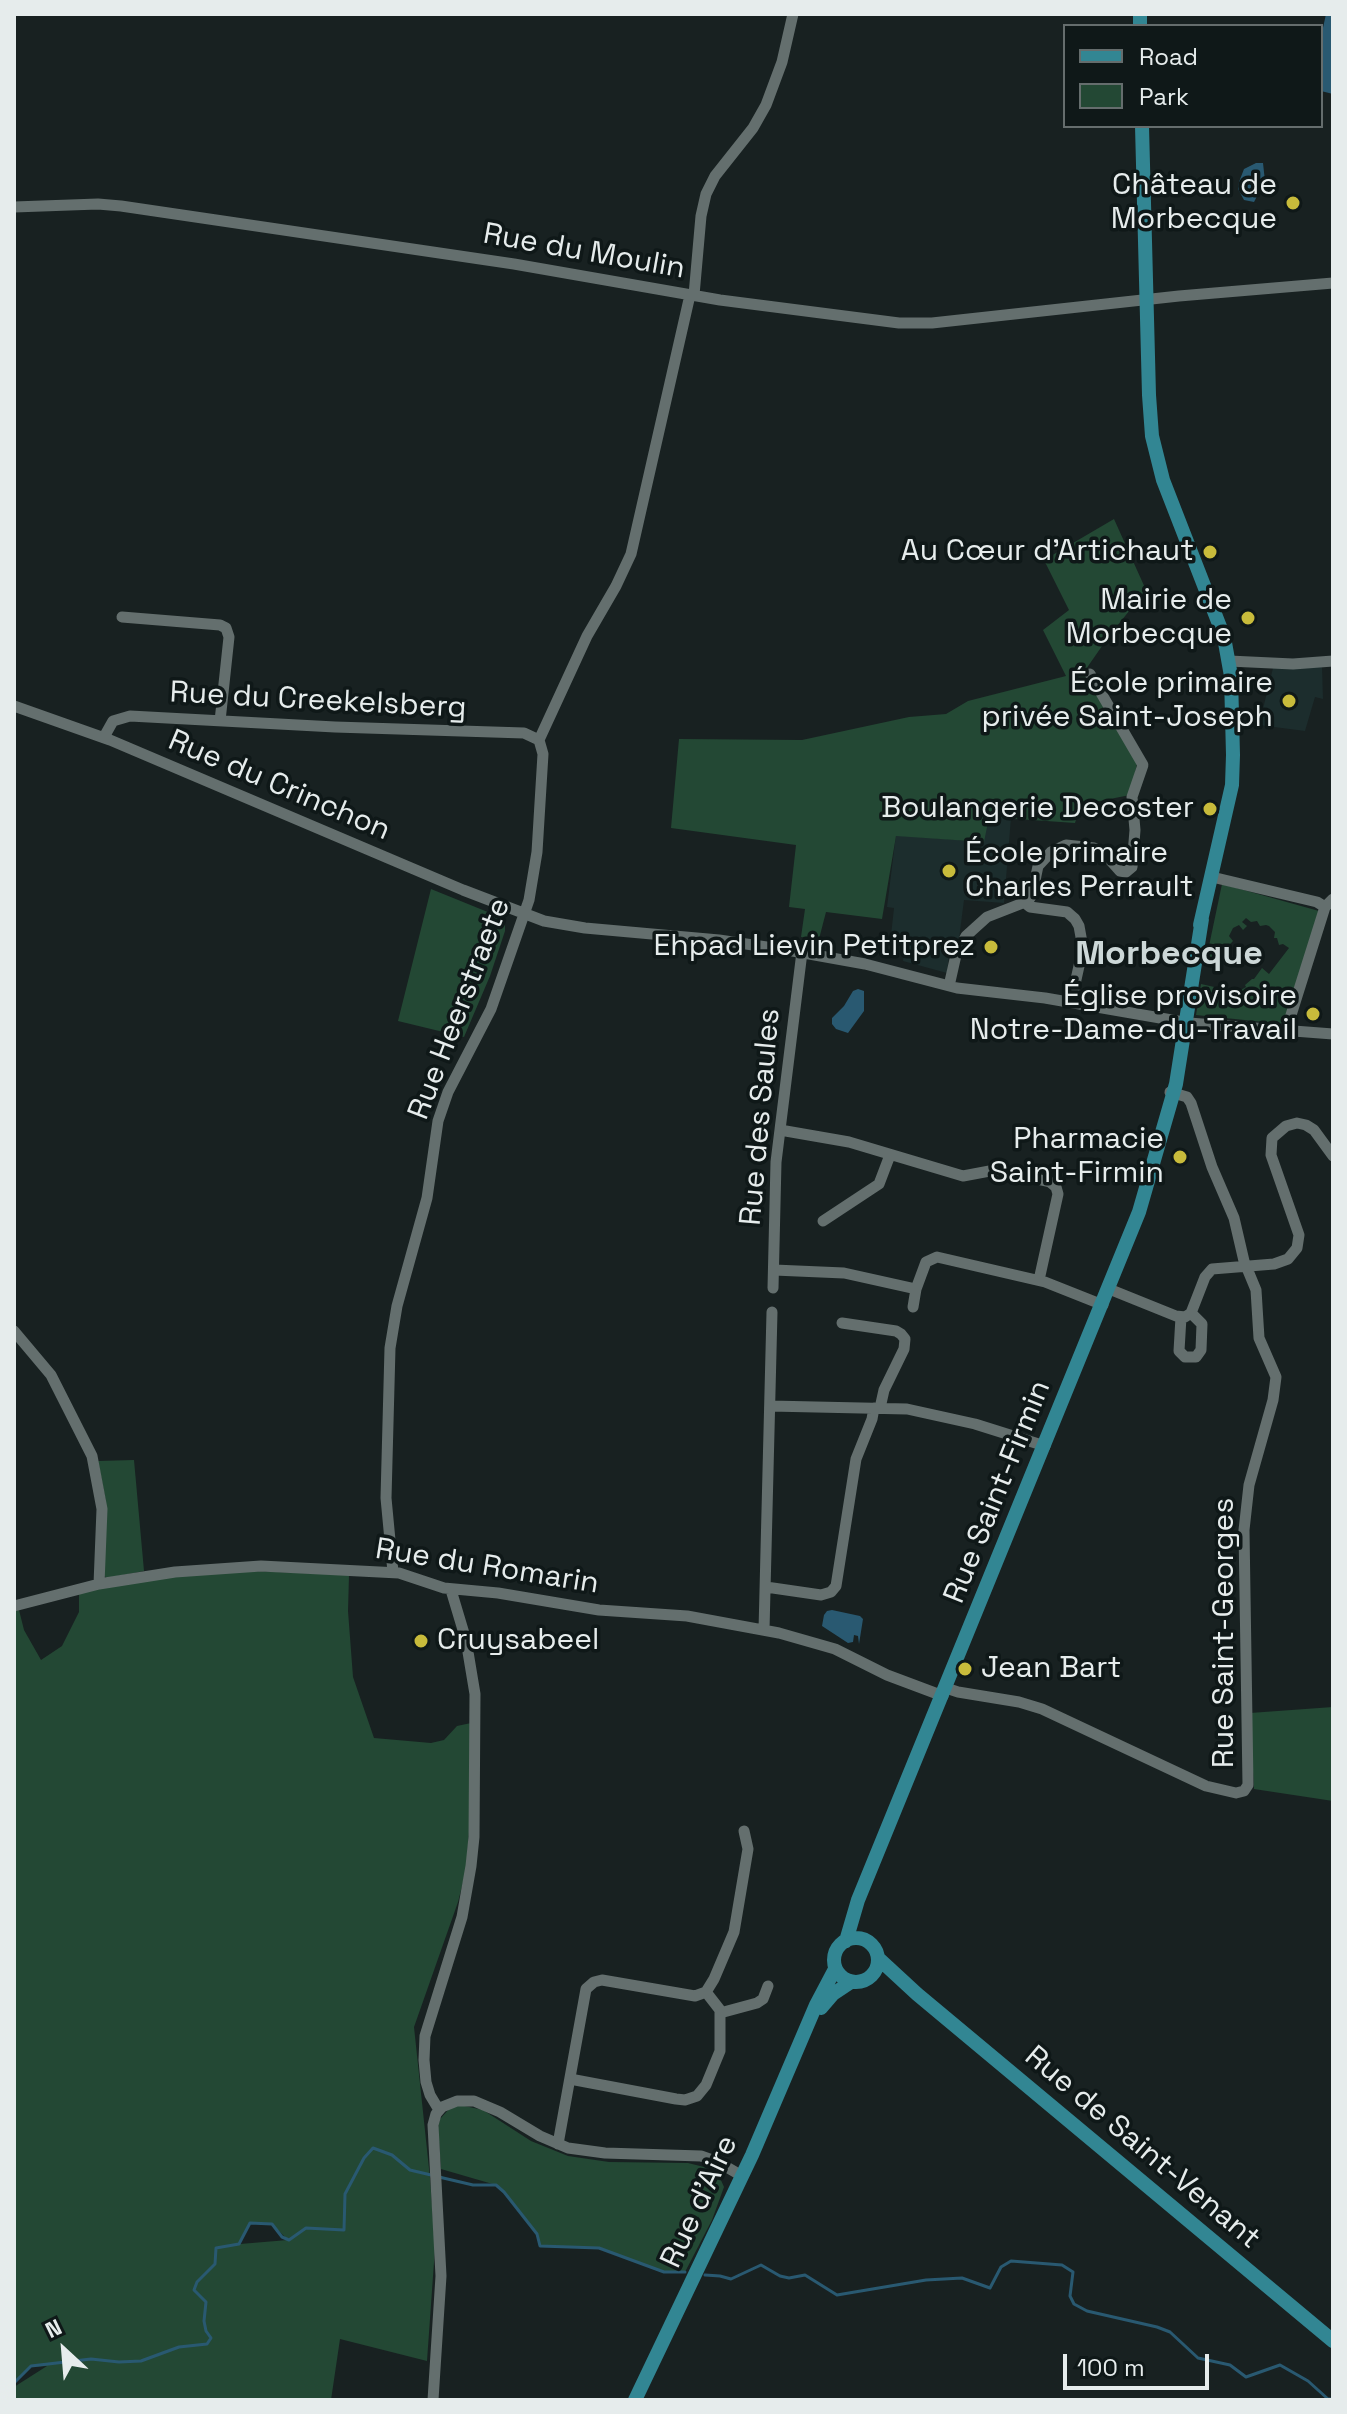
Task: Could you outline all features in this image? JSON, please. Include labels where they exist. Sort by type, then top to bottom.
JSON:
[{"type":"main road","name":"Rue Saint-Firmin","points":[[846,1941],[858,1900],[1139,1212],[1172,1093],[1183,1022],[1183,993],[1233,778],[1229,661],[1220,624],[1156,457],[1149,406],[1142,128]]},
{"type":"main road","name":"Rue Saint-Firmin","points":[[865,1887],[862,1917],[867,1941]]},
{"type":"main road","points":[[857,1938],[867,1941],[875,1948],[878,1958],[876,1970],[869,1979],[860,1982],[843,1978],[835,1969],[836,1951],[846,1941],[857,1938]]},
{"type":"main road","name":"Rue de Saint-Venant","points":[[878,1958],[917,1994],[1333,2341]]},
{"type":"main road","name":"Rue d'Aire","points":[[635,2400],[742,2176],[816,2005],[835,1969]]},
{"type":"main road","name":"Rue de Saint-Venant","points":[[869,1979],[886,1981],[917,1994]]},
{"type":"main road","name":"Rue d'Aire","points":[[809,2025],[830,1997],[851,1982]]},
{"type":"street","name":"Rue Heerstraete","points":[[393,1572],[386,1490],[388,1367],[394,1321],[427,1198],[438,1121],[491,1009],[533,885],[543,754],[539,740],[583,642],[621,578],[631,554],[692,295],[706,194],[719,170],[758,121],[770,98],[793,14]]},
{"type":"street","name":"Rue du Moulin","points":[[14,207],[114,205],[514,264],[692,295],[910,323],[1333,283]]},
{"type":"street","points":[[122,617],[226,628],[229,637],[220,721]]},
{"type":"street","points":[[1229,661],[1293,664],[1333,661]]},
{"type":"street","points":[[949,986],[957,950],[970,930],[987,917],[1031,898],[1036,870],[1051,852],[1063,846],[1097,848],[1118,870],[1124,872],[1132,867],[1135,830],[1132,797],[1142,771],[1142,761],[1090,674]]},
{"type":"street","name":"Rue du Crinchon","points":[[14,706],[104,737],[523,914],[575,927],[719,940],[802,952],[865,964],[949,986],[1071,1002],[1183,1022],[1333,1034]]},
{"type":"street","name":"Rue du Creekelsberg","points":[[104,737],[113,721],[125,716],[524,733],[539,740]]},
{"type":"street","points":[[1212,877],[1329,903],[1286,1031]]},
{"type":"street","points":[[1025,903],[1030,907],[1067,912],[1079,926],[1083,948],[1071,1002]]},
{"type":"street","name":"Rue des Saules","points":[[773,1288],[775,1178],[802,952]]},
{"type":"street","name":"Rue Saint-Georges","points":[[944,1692],[1011,1700],[1035,1707],[1206,1786],[1231,1793],[1246,1788],[1249,1776],[1244,1530],[1249,1485],[1276,1382],[1273,1367],[1259,1338],[1257,1295],[1234,1218],[1191,1103],[1187,1097],[1172,1093]]},
{"type":"street","points":[[1109,1289],[1186,1315],[1210,1270],[1283,1262],[1299,1244],[1296,1224],[1271,1155],[1274,1135],[1291,1125],[1306,1125],[1314,1130],[1333,1156]]},
{"type":"street","points":[[780,1130],[843,1141],[963,1176],[995,1170],[1054,1185],[1058,1197],[1039,1280]]},
{"type":"street","points":[[823,1221],[879,1184],[890,1155]]},
{"type":"street","points":[[913,1307],[926,1262],[937,1257],[1039,1280],[1103,1305]]},
{"type":"street","points":[[774,1270],[844,1273],[916,1289]]},
{"type":"street","points":[[764,1630],[772,1312]]},
{"type":"street","points":[[766,1587],[821,1595],[831,1592],[836,1586],[856,1459],[904,1349],[905,1339],[896,1331],[842,1323]]},
{"type":"street","points":[[14,1331],[55,1381],[92,1456],[102,1509],[99,1584]]},
{"type":"street","points":[[770,1406],[907,1409],[968,1422],[1045,1446]]},
{"type":"street","name":"Rue du Romarin","points":[[14,1606],[99,1584],[156,1574],[244,1567],[393,1572],[451,1590],[498,1593],[599,1610],[687,1616],[764,1630],[835,1649],[895,1678],[944,1692]]},
{"type":"street","points":[[439,2110],[426,2082],[425,2036],[464,1906],[474,1837],[475,1694],[466,1640],[451,1590]]},
{"type":"street","points":[[558,2144],[585,1992],[594,1982],[606,1980],[695,1996],[706,1992],[734,1932],[748,1849],[744,1831]]},
{"type":"street","points":[[720,2013],[757,2003],[763,1999],[768,1986]]},
{"type":"street","points":[[570,2079],[676,2099],[693,2098],[704,2089],[719,2055],[720,2013],[706,1992]]},
{"type":"street","points":[[433,2400],[441,2276],[433,2125],[439,2110],[457,2101],[474,2101],[558,2144],[595,2153],[701,2156],[742,2176]]},
{"type":"shaded area","name":"École primaire privée Saint-Joseph","points":[[1322,667],[1323,699],[1315,697],[1305,731],[1259,725],[1273,668]]},
{"type":"shaded area","name":"École primaire Charles Perrault","points":[[988,817],[1011,818],[1004,903],[964,900],[959,939],[951,939],[947,973],[903,961],[909,948],[905,947],[906,938],[891,935],[894,908],[887,907],[896,835],[983,842]]},
{"type":"green space","points":[[1114,519],[1146,590],[1084,672],[1137,764],[1130,795],[1080,805],[1075,823],[989,817],[984,842],[896,836],[882,919],[826,912],[819,939],[801,937],[805,909],[789,907],[796,845],[671,828],[679,739],[802,740],[909,717],[946,714],[968,701],[1066,676],[1043,630],[1069,610],[1044,560]]},
{"type":"green space","points":[[1222,884],[1319,911],[1283,1024],[1196,1015],[1201,984],[1241,993],[1262,968],[1269,974],[1289,948],[1279,945],[1277,938],[1274,938],[1275,932],[1269,926],[1260,926],[1257,921],[1251,922],[1246,918],[1242,922],[1247,926],[1243,930],[1239,925],[1233,928],[1229,936],[1233,941],[1213,962],[1205,965]]},
{"type":"green space","points":[[431,889],[505,919],[505,931],[490,976],[464,1037],[398,1021]]},
{"type":"green space","points":[[134,1460],[144,1571],[107,1578],[104,1576],[106,1502],[98,1461]]},
{"type":"green space","points":[[253,1571],[349,1575],[348,1611],[353,1677],[374,1738],[431,1743],[444,1740],[457,1726],[471,1723],[466,1870],[458,1902],[414,2027],[435,2248],[427,2361],[340,2339],[331,2400],[14,2400],[14,2387],[47,2366],[31,2367],[14,2383],[14,1611],[19,1610],[24,1630],[41,1660],[62,1646],[79,1612],[79,1592],[160,1577]],"holes":[[[251,2223],[272,2224],[288,2240],[240,2244]]]},
{"type":"green space","points":[[1333,1707],[1333,1801],[1254,1789],[1250,1713]]},
{"type":"green space","points":[[460,2105],[483,2110],[531,2141],[568,2156],[609,2162],[688,2163],[704,2167],[720,2178],[724,2187],[712,2220],[685,2272],[664,2272],[599,2248],[540,2246],[537,2234],[496,2185],[441,2169],[440,2119],[450,2108]]},
{"type":"water","points":[[1326,14],[1333,14],[1333,94],[1323,92],[1323,28]]},
{"type":"water","points":[[1263,163],[1265,181],[1254,202],[1244,200],[1238,189],[1244,169]]},
{"type":"water","points":[[858,989],[864,991],[864,1011],[848,1033],[836,1029],[832,1018]]},
{"type":"water","points":[[832,1610],[863,1619],[859,1644],[858,1636],[854,1635],[853,1642],[848,1643],[822,1626],[824,1615]]},
{"type":"waterway","points":[[14,2383],[31,2366],[91,2359],[141,2361],[179,2347],[207,2344],[211,2338],[204,2321],[206,2302],[194,2290],[197,2282],[215,2264],[216,2248],[239,2244],[250,2223],[272,2224],[282,2237],[289,2240],[306,2228],[344,2230],[345,2194],[364,2158],[373,2148],[392,2155],[410,2170],[431,2175]]},
{"type":"waterway","points":[[439,2177],[473,2185],[496,2185],[537,2234],[540,2246],[599,2248],[664,2272],[685,2272]]},
{"type":"waterway","points":[[705,2275],[731,2279],[761,2265],[780,2276],[805,2275],[837,2295],[926,2280],[962,2278],[990,2288],[1001,2267],[1011,2261],[1062,2265],[1073,2272],[1070,2296],[1074,2304],[1087,2311],[1170,2332],[1198,2358],[1230,2365],[1246,2377],[1280,2365],[1308,2381],[1328,2399],[1333,2399]]},
{"type":"place","name":"Château de Morbecque","points":[[1293,203]]},
{"type":"place","name":"Au Cœur d'Artichaut","points":[[1210,552]]},
{"type":"place","name":"Mairie de Morbecque","points":[[1248,618]]},
{"type":"place","name":"École primaire privée Saint-Joseph","points":[[1289,701]]},
{"type":"place","name":"Boulangerie Decoster","points":[[1210,809]]},
{"type":"place","name":"École primaire Charles Perrault","points":[[949,871]]},
{"type":"place","name":"Ehpad Lievin Petitprez","points":[[991,947]]},
{"type":"place","name":"Église provisoire Notre-Dame-du-Travail","points":[[1313,1014]]},
{"type":"place","name":"Pharmacie Saint-Firmin","points":[[1180,1157]]},
{"type":"place","name":"Cruysabeel","points":[[421,1641]]},
{"type":"place","name":"Jean Bart","points":[[965,1669]]},
{"type":"district","name":"Morbecque","points":[[1169,955]]}]
